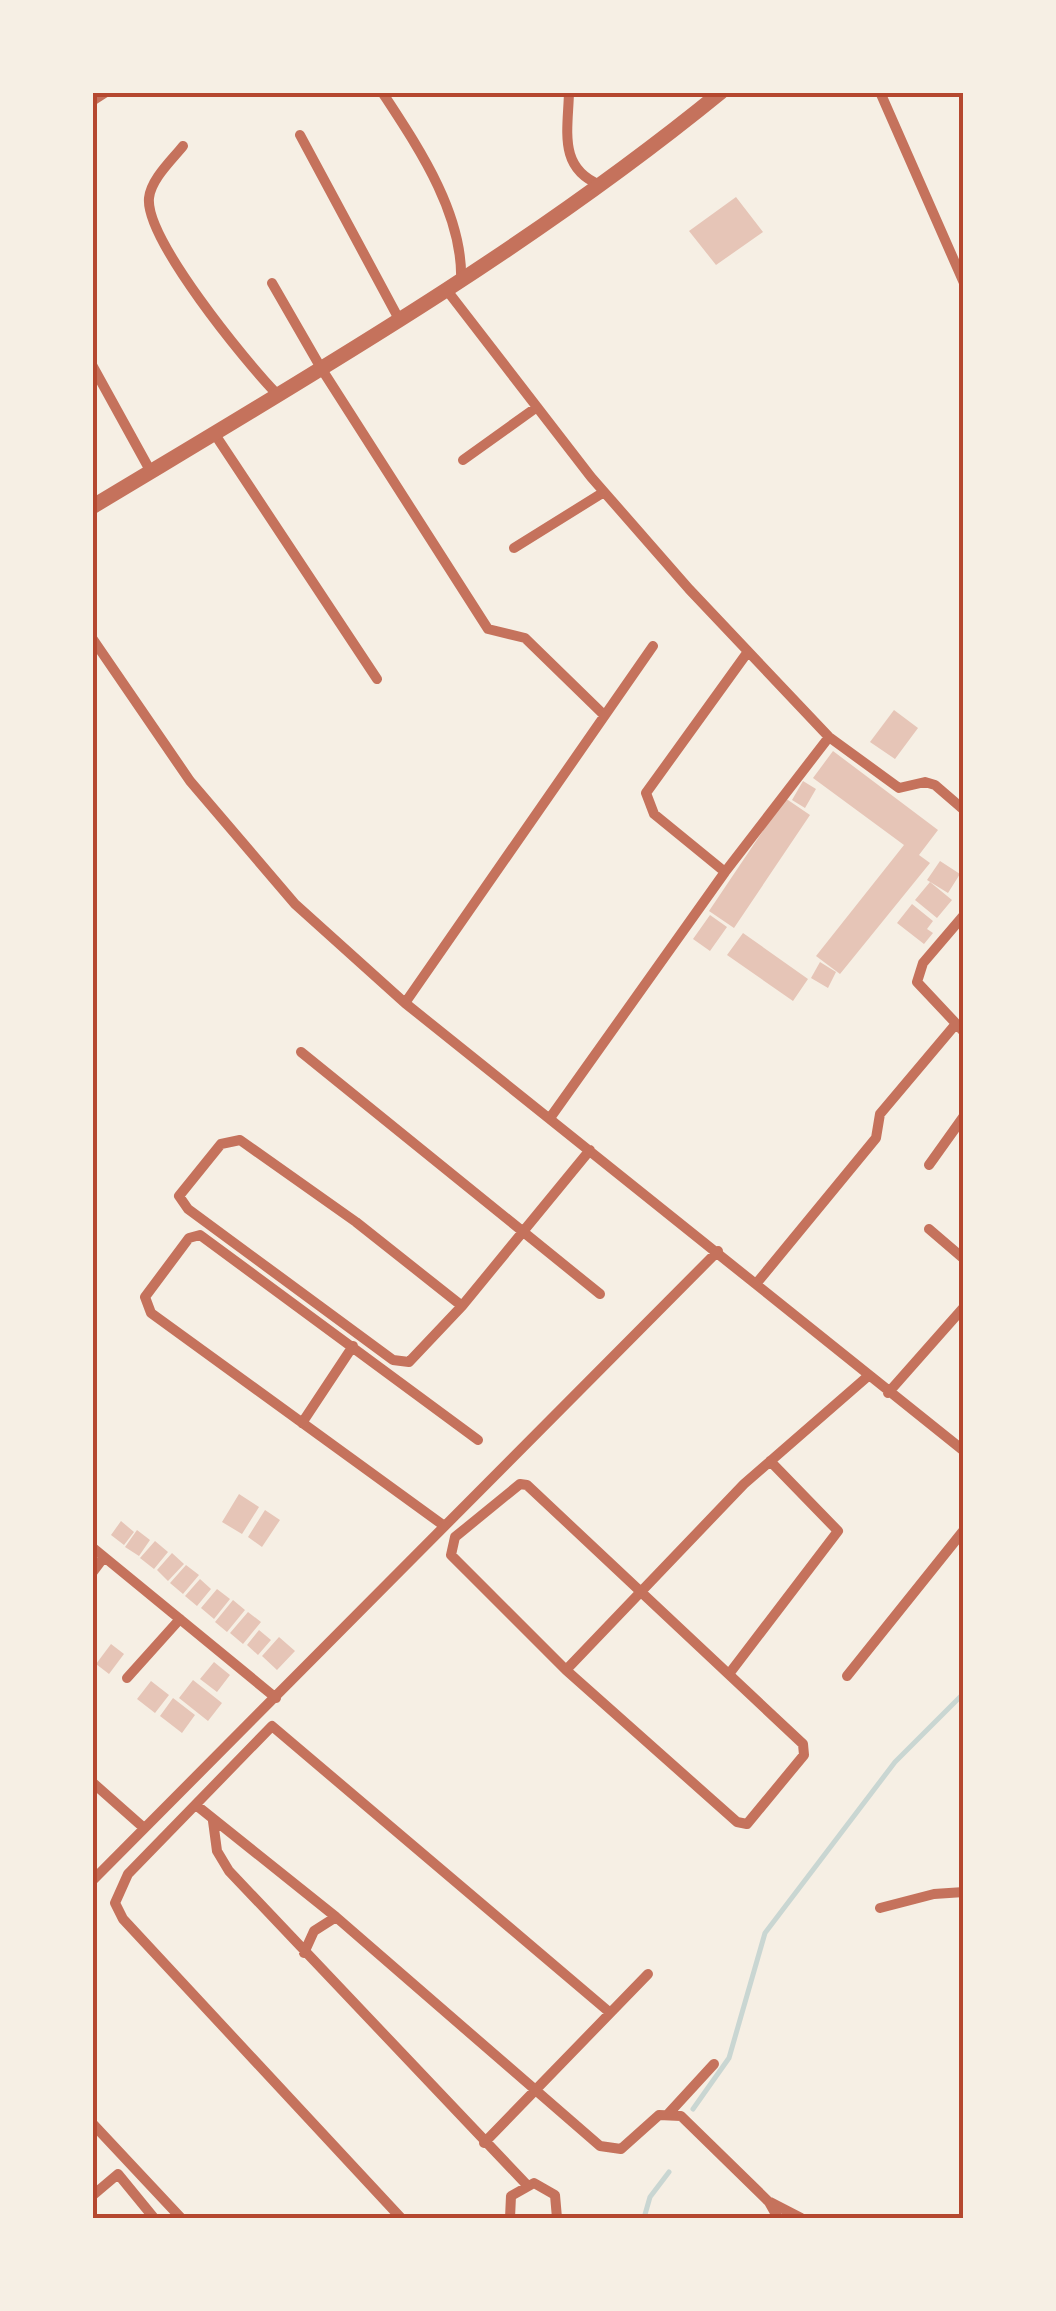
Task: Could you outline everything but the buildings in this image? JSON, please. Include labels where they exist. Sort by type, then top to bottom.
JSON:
[{"type":"street","points":[[92,102],[106,92]]},
{"type":"street","points":[[382,92],[452,216],[462,256],[455,288],[537,406],[604,492],[747,653],[828,737],[896,786],[935,785],[964,810]]},
{"type":"street","points":[[569,92],[568,159],[581,176],[601,186]]},
{"type":"street","points":[[92,507],[455,288],[601,186],[720,92]]},
{"type":"street","points":[[880,92],[964,283]]},
{"type":"street","points":[[300,135],[400,322]]},
{"type":"street","points":[[183,146],[152,185],[148,201],[154,220],[197,296],[239,355],[276,393]]},
{"type":"street","points":[[272,283],[320,368],[488,628],[525,638],[603,714]]},
{"type":"street","points":[[92,365],[151,472]]},
{"type":"street","points":[[462,460],[537,406]]},
{"type":"street","points":[[214,433],[377,679]]},
{"type":"street","points":[[514,548],[604,492]]},
{"type":"street","points":[[92,638],[201,794],[295,904],[406,1003],[964,1452]]},
{"type":"street","points":[[406,1003],[653,646]]},
{"type":"street","points":[[725,872],[654,814],[646,793],[747,653]]},
{"type":"street","points":[[550,1118],[725,872],[828,737]]},
{"type":"street","points":[[756,1284],[876,1138],[880,1114],[959,1028],[917,982],[923,963],[964,915]]},
{"type":"street","points":[[301,1052],[525,1229],[600,1294]]},
{"type":"street","points":[[928,1164],[964,1116]]},
{"type":"street","points":[[462,1306],[356,1222],[240,1140],[222,1144],[180,1196],[188,1209],[393,1360],[415,1358],[462,1306],[590,1150]]},
{"type":"street","points":[[929,1229],[964,1259]]},
{"type":"street","points":[[443,1525],[146,1309],[145,1297],[189,1238],[200,1235],[478,1440]]},
{"type":"street","points":[[92,1880],[718,1251]]},
{"type":"street","points":[[888,1393],[964,1307]]},
{"type":"street","points":[[302,1422],[353,1346]]},
{"type":"street","points":[[566,1670],[770,1461],[867,1377]]},
{"type":"street","points":[[728,1674],[838,1531],[770,1461]]},
{"type":"street","points":[[527,1485],[638,1592],[805,1749],[744,1825],[566,1670],[451,1556],[455,1537],[508,1490],[527,1485]]},
{"type":"street","points":[[847,1676],[962,1534]]},
{"type":"street","points":[[92,1547],[276,1698]]},
{"type":"street","points":[[92,1573],[104,1557]]},
{"type":"street","points":[[127,1678],[180,1618]]},
{"type":"street","points":[[401,2218],[123,1919],[115,1902],[119,1886],[272,1726],[608,2011]]},
{"type":"street","points":[[92,1782],[144,1828]]},
{"type":"street","points":[[196,1806],[336,1917],[606,2150],[621,2148],[659,2116],[670,2113],[714,2064]]},
{"type":"street","points":[[213,1821],[217,1850],[229,1872],[526,2184],[550,2188],[558,2202],[559,2217]]},
{"type":"street","points":[[880,1908],[934,1894],[964,1892]]},
{"type":"street","points":[[304,1952],[314,1931],[336,1917]]},
{"type":"street","points":[[484,2142],[648,1974]]},
{"type":"street","points":[[670,2113],[693,2123],[769,2202],[778,2218]]},
{"type":"street","points":[[92,2123],[181,2218]]},
{"type":"street","points":[[92,2196],[118,2174],[154,2218]]},
{"type":"street","points":[[510,2218],[512,2196],[526,2184]]},
{"type":"street","points":[[769,2202],[801,2218]]},
{"type":"waterway","points":[[693,2109],[729,2058],[765,1933],[895,1762],[964,1693]]},
{"type":"waterway","points":[[644,2218],[650,2197],[669,2172]]}]
